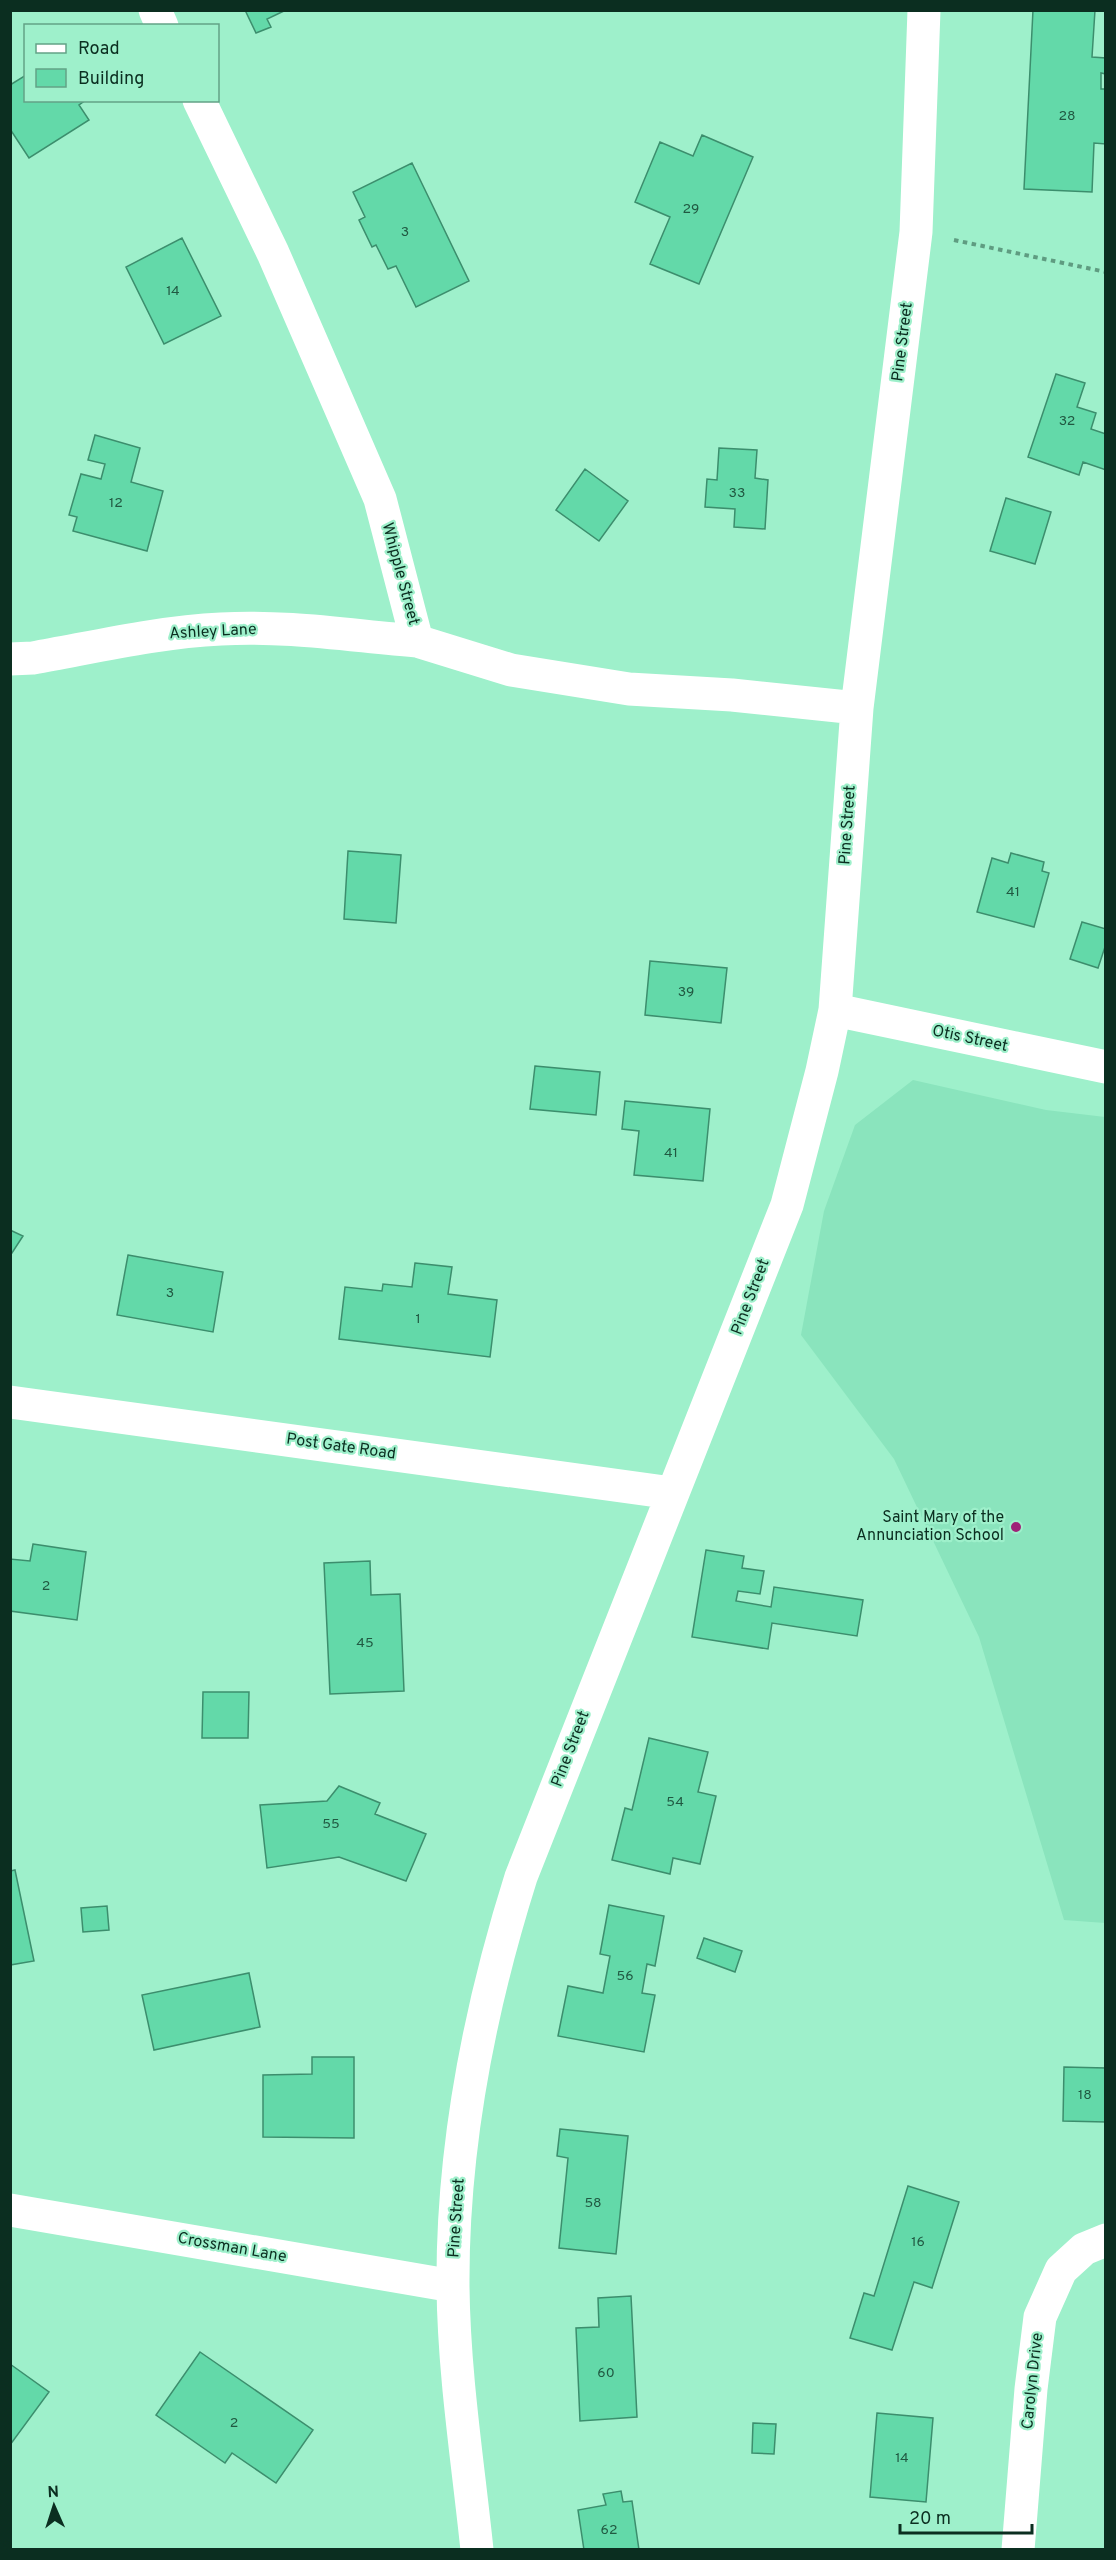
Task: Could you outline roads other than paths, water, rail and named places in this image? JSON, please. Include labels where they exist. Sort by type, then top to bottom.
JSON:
[{"type":"street","points":[[155,10],[161,24]]},
{"type":"street","name":"Pine Street","points":[[477,2550],[460,2383],[453,2286],[468,2094],[478,2034],[495,1964],[521,1877],[787,1205],[822,1071],[835,1010],[857,708],[916,232],[924,10]]},
{"type":"street","name":"Whipple Street","points":[[200,102],[273,253],[380,499],[417,641],[511,670],[629,688],[732,695],[857,708]]},
{"type":"street","name":"Ashley Lane","points":[[10,659],[42,656],[183,632],[224,628],[266,629],[417,641]]},
{"type":"street","name":"Otis Street","points":[[835,1010],[1106,1067]]},
{"type":"street","name":"Post Gate Road","points":[[10,1402],[672,1493]]},
{"type":"street","name":"Crossman Lane","points":[[10,2210],[453,2286]]},
{"type":"street","name":"Carolyn Drive","points":[[1018,2550],[1031,2389],[1040,2318],[1061,2270],[1084,2249],[1106,2240]]},
{"type":"place","name":"Saint Mary of the Annunciation School","points":[[1016,1527]]}]
